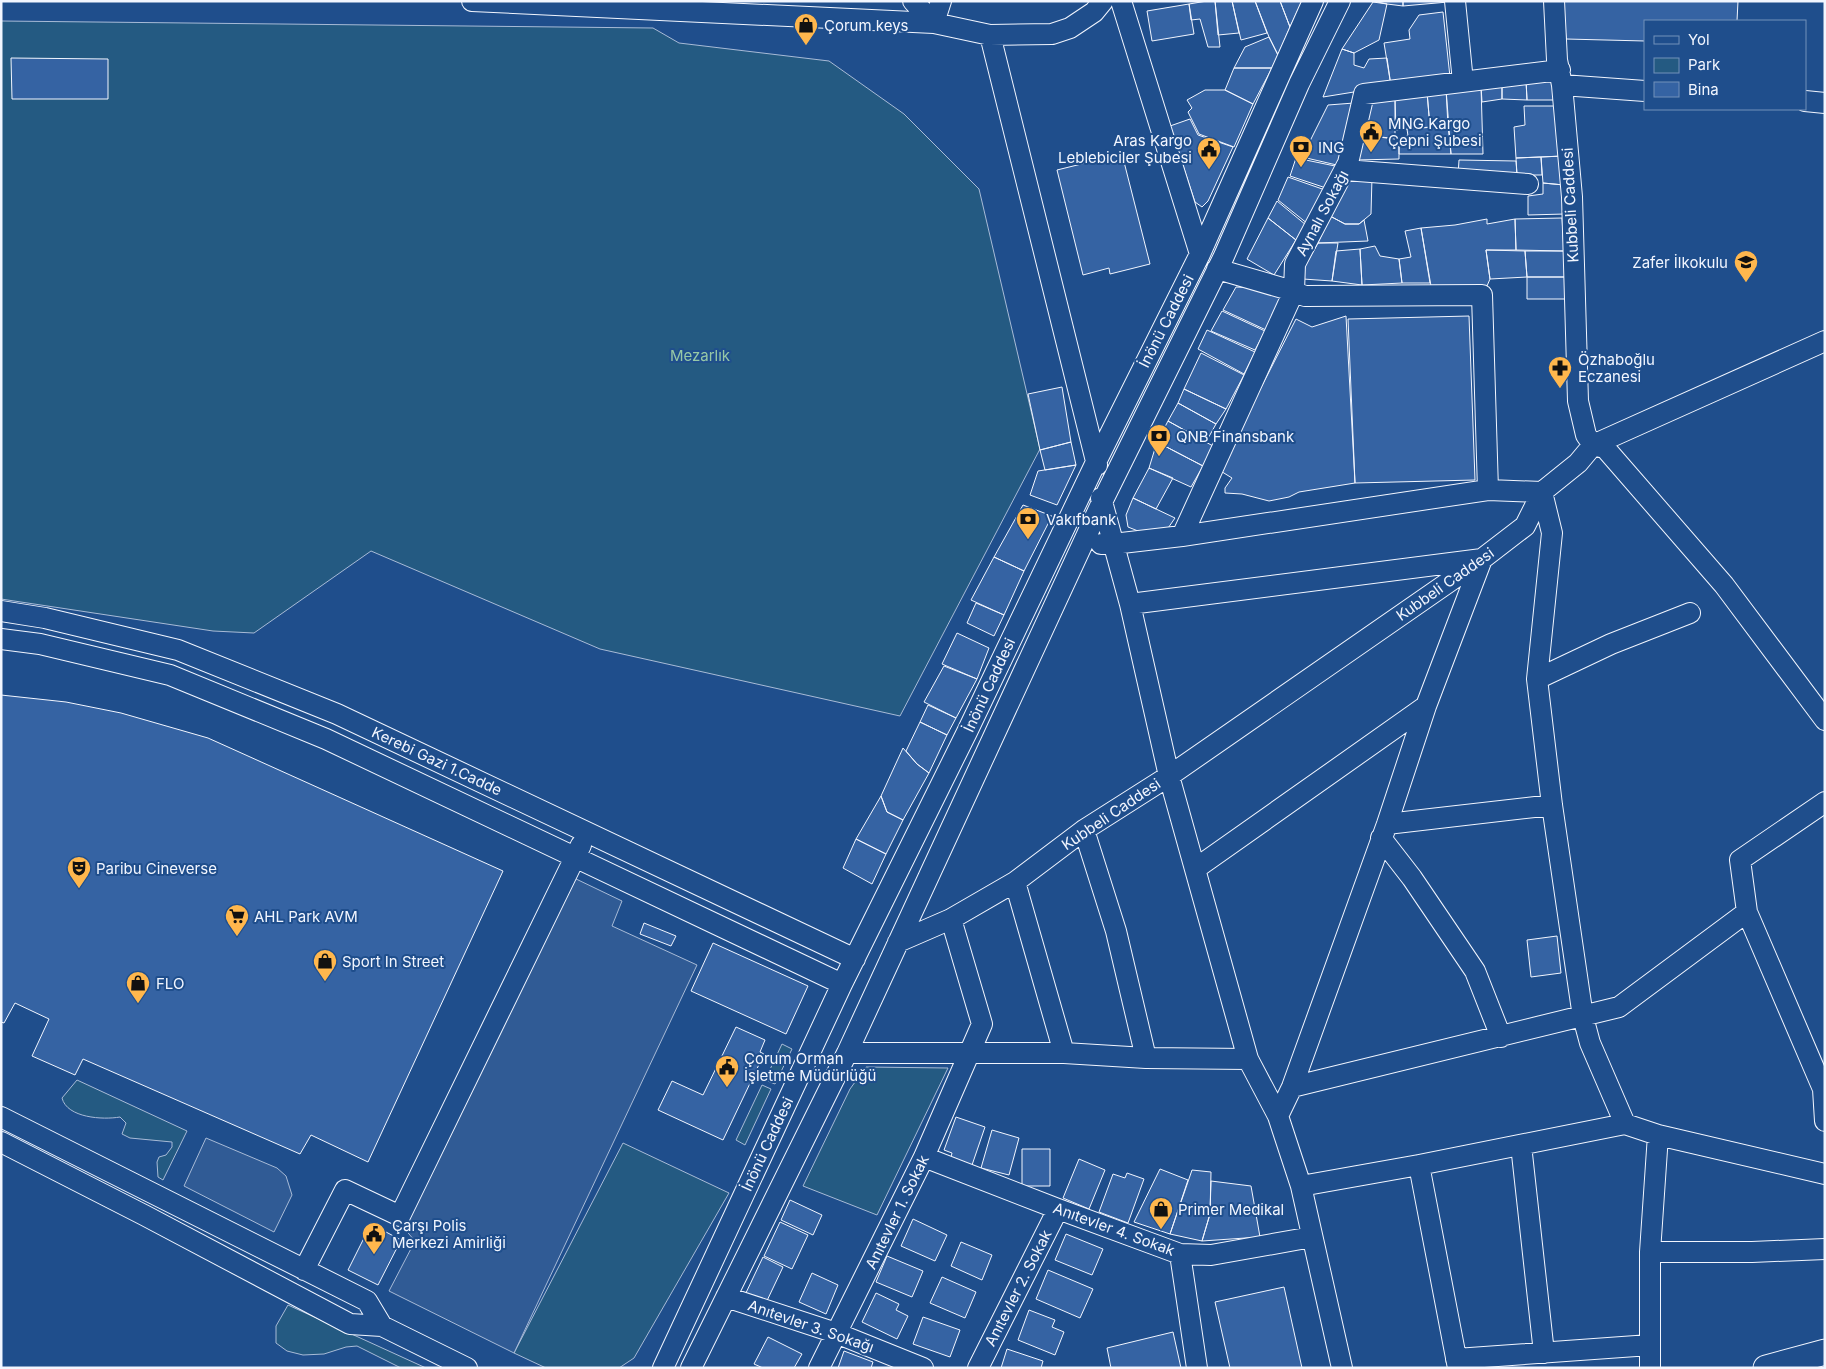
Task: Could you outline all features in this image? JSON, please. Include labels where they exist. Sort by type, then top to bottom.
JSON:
[{"type":"main road","points":[[1766,1368],[1825,1352]]},
{"type":"street","points":[[472,1],[697,6],[934,23],[990,35],[1052,34],[1070,28],[1108,2],[1200,254]]},
{"type":"street","points":[[913,1],[934,23]]},
{"type":"street","points":[[934,23],[941,1]]},
{"type":"street","name":"İnönü Caddesi","points":[[662,1367],[842,984],[972,723],[1096,460],[1200,254],[1314,1]]},
{"type":"street","name":"İnönü Caddesi","points":[[691,1368],[848,1053],[1102,502],[1217,269],[1299,84],[1340,1]]},
{"type":"street","points":[[1455,1],[1463,82]]},
{"type":"street","name":"Kubbeli Caddesi","points":[[898,942],[951,919],[1014,882],[1084,830],[1169,776],[1482,559],[1525,526],[1542,492],[1578,463],[1593,445],[1586,436],[1578,401],[1572,197],[1561,78],[1557,60],[1554,1]]},
{"type":"street","points":[[990,35],[1096,460],[1102,502],[1130,604],[1169,776],[1248,1059],[1278,1116],[1301,1186],[1342,1368]]},
{"type":"street","name":"Aynalı Sokağı","points":[[1182,536],[1294,291],[1295,264],[1348,163],[1364,94],[1463,82],[1561,78],[1644,91]]},
{"type":"street","points":[[1806,102],[1825,103]]},
{"type":"street","points":[[1345,170],[1528,184]]},
{"type":"street","points":[[1217,269],[1294,291],[1305,296],[1482,295],[1488,490]]},
{"type":"street","points":[[1593,445],[1825,341]]},
{"type":"street","points":[[1593,445],[1604,448],[1724,585],[1825,720]]},
{"type":"street","points":[[1084,544],[1113,544],[1182,536],[1488,490],[1542,492],[1552,533],[1537,679],[1552,805],[1583,1018],[1590,1043],[1625,1124]]},
{"type":"street","points":[[1130,604],[1482,559],[1426,706],[1384,831],[1292,1087],[1278,1116]]},
{"type":"street","name":"Kerebi Gazi 1.Cadde","points":[[1,612],[45,618],[178,650],[337,714],[855,958]]},
{"type":"street","points":[[1537,679],[1611,644],[1690,613]]},
{"type":"street","name":"Kerebi Gazi 1.Cadde","points":[[1,639],[40,644],[170,676],[326,739],[842,984]]},
{"type":"street","points":[[1195,870],[1426,706]]},
{"type":"street","points":[[1825,802],[1740,860],[1747,912],[1824,1087],[1825,1121]]},
{"type":"street","points":[[1384,831],[1552,805]]},
{"type":"street","points":[[1084,830],[1116,931],[1146,1058]]},
{"type":"street","points":[[1384,831],[1412,878],[1475,971],[1501,1037]]},
{"type":"street","points":[[304,1270],[345,1190],[400,1216],[574,856],[588,832]]},
{"type":"street","points":[[1014,882],[1064,1053]]},
{"type":"street","points":[[1292,1087],[1583,1018],[1619,1007],[1747,912]]},
{"type":"street","name":"Anıtevler 1. Sokak","points":[[819,1368],[924,1158],[982,1024],[951,919]]},
{"type":"street","points":[[848,1053],[1064,1053],[1146,1058],[1248,1059]]},
{"type":"street","points":[[1,1116],[367,1302],[382,1326]]},
{"type":"street","points":[[1301,1186],[1419,1165],[1625,1124],[1658,1135],[1825,1174]]},
{"type":"street","points":[[1650,1368],[1650,1252],[1658,1135]]},
{"type":"street","points":[[1,1142],[350,1324],[382,1326],[467,1368]]},
{"type":"street","points":[[1522,1145],[1544,1353]]},
{"type":"street","name":"Anıtevler 4. Sokak","points":[[924,1158],[1180,1254],[1211,1255],[1312,1237]]},
{"type":"street","points":[[1419,1165],[1457,1363],[1544,1353],[1650,1345]]},
{"type":"street","name":"Anıtevler 2. Sokak","points":[[978,1368],[1058,1209]]},
{"type":"street","points":[[1650,1252],[1825,1250]]},
{"type":"street","points":[[1180,1254],[1197,1368]]},
{"type":"street","name":"Anıtevler 3. Sokağı","points":[[726,1297],[836,1333],[923,1368]]},
{"type":"green space","name":"Mezarlık","points":[[1,21],[653,28],[679,43],[829,61],[904,114],[979,189],[1040,449],[900,716],[600,649],[371,551],[254,633],[213,631],[1,599]]},
{"type":"green space","points":[[782,1044],[792,1049],[775,1084],[765,1080]]},
{"type":"green space","points":[[866,1067],[948,1068],[877,1215],[803,1186],[850,1089]]},
{"type":"green space","points":[[77,1080],[187,1131],[163,1180],[158,1177],[157,1162],[159,1157],[166,1155],[172,1147],[172,1142],[130,1138],[122,1134],[126,1123],[120,1117],[95,1118],[78,1114],[71,1110],[65,1105],[62,1098]]},
{"type":"green space","points":[[762,1085],[771,1089],[745,1145],[736,1140]]},
{"type":"green space","points":[[623,1143],[729,1193],[634,1358],[619,1368],[546,1368],[514,1353]]},
{"type":"green space","points":[[288,1305],[426,1368],[401,1368],[357,1346],[346,1347],[324,1354],[303,1355],[287,1351],[276,1343],[276,1326]]},
{"type":"shaded area","points":[[574,878],[622,901],[612,926],[697,965],[514,1353],[389,1291],[415,1241],[403,1227]]},
{"type":"shaded area","points":[[206,1138],[277,1168],[286,1176],[292,1195],[274,1232],[184,1186]]},
{"type":"building","points":[[1215,1],[1220,47],[1208,47],[1200,19],[1191,20],[1189,4]]},
{"type":"building","points":[[1215,1],[1232,1],[1239,33],[1218,35]]},
{"type":"building","points":[[1232,1],[1255,1],[1267,33],[1241,40]]},
{"type":"building","points":[[1255,1],[1280,1],[1290,27],[1278,55],[1269,37]]},
{"type":"building","points":[[1280,1],[1302,1],[1290,27]]},
{"type":"building","points":[[1373,1],[1403,1],[1403,6],[1387,4]]},
{"type":"building","points":[[1403,1],[1448,1],[1448,2],[1403,6]]},
{"type":"building","points":[[1563,1],[1738,1],[1737,20],[1644,20],[1644,41],[1566,39]]},
{"type":"building","points":[[1373,2],[1387,4],[1379,40],[1354,53],[1342,49]]},
{"type":"building","points":[[1189,4],[1194,34],[1152,41],[1147,11]]},
{"type":"building","points":[[1443,12],[1450,77],[1391,86],[1384,43],[1410,39],[1409,30],[1419,15]]},
{"type":"building","points":[[1269,37],[1278,55],[1272,68],[1234,68],[1245,47]]},
{"type":"building","points":[[1342,49],[1354,53],[1354,65],[1364,68],[1369,59],[1387,58],[1391,86],[1323,97]]},
{"type":"building","points":[[11,58],[108,59],[108,99],[12,99]]},
{"type":"building","points":[[1234,68],[1272,68],[1253,104],[1225,90]]},
{"type":"building","points":[[1555,75],[1559,100],[1527,100],[1526,80]]},
{"type":"building","points":[[1526,80],[1527,100],[1502,99],[1502,83]]},
{"type":"building","points":[[1502,83],[1502,99],[1482,102],[1481,86]]},
{"type":"building","points":[[1481,86],[1483,154],[1451,154],[1446,89]]},
{"type":"building","points":[[1446,89],[1448,126],[1430,127],[1427,92]]},
{"type":"building","points":[[1205,90],[1225,90],[1253,104],[1234,147],[1199,134],[1188,112],[1192,108],[1187,100]]},
{"type":"building","points":[[1427,92],[1430,127],[1396,130],[1395,98]]},
{"type":"building","points":[[1395,98],[1395,139],[1362,135],[1371,102]]},
{"type":"building","points":[[1354,103],[1341,166],[1302,157],[1328,105]]},
{"type":"building","points":[[1524,106],[1560,106],[1563,156],[1516,158],[1514,127],[1525,125]]},
{"type":"building","points":[[1190,119],[1198,135],[1233,147],[1208,201],[1202,207],[1195,202],[1170,126]]},
{"type":"building","points":[[1448,126],[1451,154],[1399,154],[1399,146],[1404,144],[1403,137],[1408,136],[1407,129]]},
{"type":"building","points":[[1362,135],[1390,138],[1391,145],[1399,146],[1399,159],[1355,160]]},
{"type":"building","points":[[1122,154],[1150,264],[1110,274],[1109,268],[1083,275],[1057,170]]},
{"type":"building","points":[[1563,156],[1564,185],[1543,183],[1541,157]]},
{"type":"building","points":[[1541,157],[1542,175],[1517,175],[1516,158]]},
{"type":"building","points":[[1296,158],[1340,167],[1329,189],[1290,176]]},
{"type":"building","points":[[1459,160],[1516,161],[1517,175],[1458,175]]},
{"type":"building","points":[[1349,175],[1372,177],[1371,214],[1359,224],[1345,224],[1330,216]]},
{"type":"building","points":[[1288,177],[1328,191],[1308,224],[1278,200]]},
{"type":"building","points":[[1543,183],[1564,185],[1565,214],[1528,215],[1528,196],[1543,194]]},
{"type":"building","points":[[1277,201],[1306,225],[1296,240],[1268,218]]},
{"type":"building","points":[[1330,216],[1345,224],[1359,224],[1364,220],[1368,241],[1318,243]]},
{"type":"building","points":[[1268,218],[1296,240],[1274,275],[1247,259]]},
{"type":"building","points":[[1562,218],[1564,251],[1516,250],[1515,219]]},
{"type":"building","points":[[1487,219],[1487,224],[1515,219],[1516,250],[1486,250],[1490,279],[1487,286],[1431,286],[1421,228],[1455,225]]},
{"type":"building","points":[[1421,228],[1430,283],[1402,283],[1399,259],[1411,257],[1405,231]]},
{"type":"building","points":[[1318,243],[1338,243],[1332,281],[1303,279],[1305,266]]},
{"type":"building","points":[[1375,246],[1380,256],[1399,259],[1402,283],[1362,285],[1360,249]]},
{"type":"building","points":[[1360,249],[1362,285],[1332,281],[1336,251]]},
{"type":"building","points":[[1486,250],[1525,251],[1527,277],[1490,279]]},
{"type":"building","points":[[1525,251],[1564,251],[1566,277],[1527,277]]},
{"type":"building","points":[[1527,277],[1566,277],[1567,299],[1527,299]]},
{"type":"building","points":[[1236,287],[1280,289],[1279,314],[1266,330],[1223,310]]},
{"type":"building","points":[[1222,311],[1265,331],[1255,350],[1211,331]]},
{"type":"building","points":[[1346,316],[1355,483],[1299,492],[1289,497],[1269,501],[1242,494],[1225,493],[1225,488],[1232,478],[1219,470],[1296,319],[1312,327]]},
{"type":"building","points":[[1469,316],[1475,480],[1355,483],[1348,319]]},
{"type":"building","points":[[1207,330],[1255,352],[1244,374],[1198,349]]},
{"type":"building","points":[[1201,353],[1244,375],[1226,409],[1184,389]]},
{"type":"building","points":[[1062,387],[1071,442],[1040,450],[1028,394]]},
{"type":"building","points":[[1184,389],[1226,409],[1216,424],[1178,403]]},
{"type":"building","points":[[1178,403],[1216,424],[1206,442],[1168,421]]},
{"type":"building","points":[[1168,421],[1213,446],[1203,466],[1157,442]]},
{"type":"building","points":[[1071,442],[1076,465],[1045,470],[1040,450]]},
{"type":"building","points":[[1157,442],[1203,466],[1191,487],[1149,468]]},
{"type":"building","points":[[1076,465],[1057,505],[1030,495],[1038,471]]},
{"type":"building","points":[[1149,468],[1173,478],[1156,509],[1133,498]]},
{"type":"building","points":[[1133,498],[1175,518],[1166,531],[1148,535],[1128,527],[1126,515]]},
{"type":"building","points":[[1023,505],[1052,516],[1024,571],[994,557]]},
{"type":"building","points":[[994,557],[1024,571],[1004,615],[971,600]]},
{"type":"building","points":[[976,603],[1004,615],[994,636],[967,623]]},
{"type":"building","points":[[957,633],[989,648],[977,679],[942,664]]},
{"type":"building","points":[[944,666],[977,679],[956,718],[924,702]]},
{"type":"building","name":"AHL Park AVM","points":[[1,695],[66,702],[121,713],[208,738],[503,871],[368,1162],[311,1135],[300,1154],[83,1059],[75,1075],[32,1056],[49,1019],[15,1003],[4,1023],[1,1022]]},
{"type":"building","points":[[928,705],[956,718],[947,735],[920,722]]},
{"type":"building","points":[[920,722],[947,735],[929,773],[917,764],[906,751]]},
{"type":"building","points":[[903,748],[917,764],[929,773],[903,820],[887,812],[881,796]]},
{"type":"building","points":[[881,796],[887,812],[903,820],[886,854],[856,839]]},
{"type":"building","points":[[856,839],[886,854],[872,884],[843,868]]},
{"type":"building","points":[[644,923],[676,936],[671,946],[640,934]]},
{"type":"building","points":[[1557,936],[1561,973],[1531,977],[1527,940]]},
{"type":"building","points":[[713,943],[808,986],[786,1034],[691,991]]},
{"type":"building","name":"Çorum Orman İşletme Müdürlüğü","points":[[736,1027],[765,1040],[760,1052],[764,1054],[723,1140],[658,1110],[672,1081],[703,1095]]},
{"type":"building","points":[[956,1117],[985,1127],[971,1168],[950,1161],[952,1153],[944,1150]]},
{"type":"building","points":[[992,1130],[1019,1138],[1009,1175],[981,1168]]},
{"type":"building","points":[[1022,1149],[1050,1149],[1050,1186],[1022,1186]]},
{"type":"building","points":[[1079,1159],[1105,1170],[1089,1209],[1063,1198]]},
{"type":"building","points":[[1160,1169],[1188,1180],[1170,1234],[1134,1222]]},
{"type":"building","points":[[1192,1170],[1211,1172],[1210,1214],[1202,1241],[1170,1234]]},
{"type":"building","points":[[1127,1173],[1144,1179],[1128,1223],[1099,1212],[1113,1174],[1125,1178]]},
{"type":"building","points":[[1211,1181],[1251,1186],[1260,1237],[1202,1241],[1210,1214]]},
{"type":"building","points":[[790,1200],[822,1215],[813,1235],[781,1220]]},
{"type":"building","points":[[913,1219],[947,1235],[935,1261],[901,1246]]},
{"type":"building","points":[[780,1222],[808,1235],[792,1269],[764,1256]]},
{"type":"building","name":"Çarşı Polis Merkezi Amirliği","points":[[371,1224],[401,1240],[378,1285],[348,1270]]},
{"type":"building","points":[[1066,1234],[1103,1249],[1092,1275],[1055,1260]]},
{"type":"building","points":[[961,1242],[992,1255],[982,1280],[951,1266]]},
{"type":"building","points":[[887,1256],[923,1271],[912,1297],[876,1282]]},
{"type":"building","points":[[763,1257],[783,1267],[764,1307],[744,1297]]},
{"type":"building","points":[[1048,1270],[1093,1289],[1080,1318],[1036,1299]]},
{"type":"building","points":[[812,1273],[838,1285],[826,1314],[799,1302]]},
{"type":"building","points":[[942,1277],[976,1292],[965,1318],[930,1303]]},
{"type":"building","points":[[1284,1287],[1302,1368],[1230,1368],[1215,1302]]},
{"type":"building","points":[[876,1293],[899,1304],[896,1310],[908,1316],[897,1339],[862,1322]]},
{"type":"building","points":[[1029,1310],[1055,1320],[1052,1327],[1064,1332],[1055,1355],[1018,1340]]},
{"type":"building","points":[[923,1317],[960,1330],[950,1357],[913,1344]]},
{"type":"building","points":[[1173,1332],[1181,1368],[1111,1368],[1107,1348]]},
{"type":"building","points":[[768,1337],[802,1354],[794,1368],[763,1368],[754,1364]]},
{"type":"building","points":[[1007,1349],[1043,1361],[1041,1368],[1001,1368]]},
{"type":"building","points":[[844,1351],[873,1362],[871,1368],[838,1368]]},
{"type":"place","name":"Çorum keys","points":[[806,46]]},
{"type":"place","name":"MNG Kargo Çepni Şubesi","points":[[1371,153]]},
{"type":"place","name":"ING","points":[[1301,168]]},
{"type":"place","name":"Aras Kargo Leblebiciler Şubesi","points":[[1209,170]]},
{"type":"place","name":"Zafer İlkokulu","points":[[1746,283]]},
{"type":"place","name":"Özhaboğlu Eczanesi","points":[[1560,389]]},
{"type":"place","name":"QNB Finansbank","points":[[1159,457]]},
{"type":"place","name":"Vakıfbank","points":[[1028,540]]},
{"type":"place","name":"Paribu Cineverse","points":[[79,889]]},
{"type":"place","name":"AHL Park AVM","points":[[237,937]]},
{"type":"place","name":"Sport In Street","points":[[325,982]]},
{"type":"place","name":"FLO","points":[[138,1004]]},
{"type":"place","name":"Çorum Orman İşletme Müdürlüğü","points":[[727,1088]]},
{"type":"place","name":"Primer Medikal","points":[[1161,1230]]},
{"type":"place","name":"Çarşı Polis Merkezi Amirliği","points":[[374,1255]]}]
